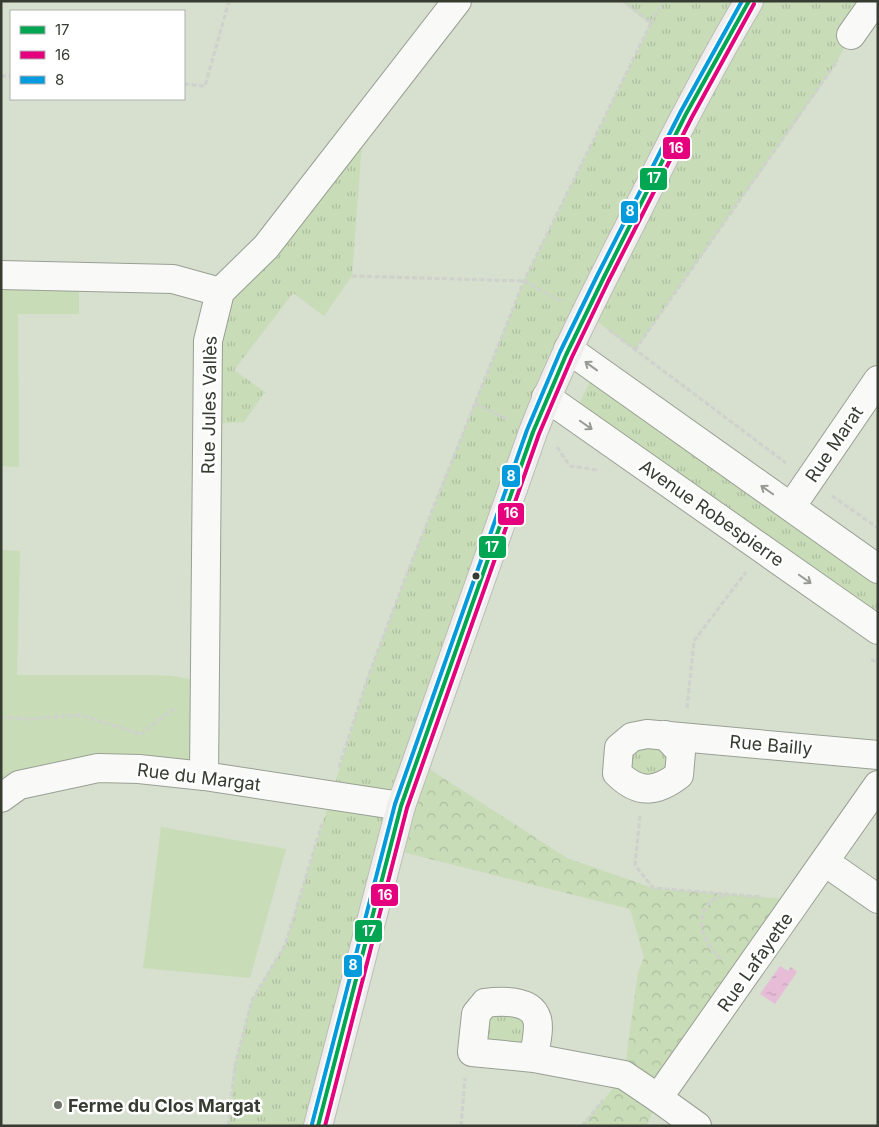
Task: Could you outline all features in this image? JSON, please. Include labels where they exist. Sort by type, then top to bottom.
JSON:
[{"type":"main road","points":[[318,1126],[401,806],[546,397],[654,178],[749,1]]},
{"type":"street","points":[[1,275],[173,279],[220,292],[266,247],[457,1]]},
{"type":"street","points":[[851,35],[875,1]]},
{"type":"street","name":"Rue Jules Vallès","points":[[204,776],[208,341],[220,292]]},
{"type":"street","points":[[568,349],[878,569]]},
{"type":"street","name":"Rue Marat","points":[[791,508],[878,380]]},
{"type":"street","name":"Avenue Robespierre","points":[[546,397],[878,630]]},
{"type":"street","name":"Rue Bailly","points":[[643,787],[629,785],[617,773],[619,748],[632,736],[647,734],[665,735],[878,755]]},
{"type":"street","points":[[643,787],[665,785],[679,774],[681,752],[665,735]]},
{"type":"street","name":"Rue du Margat","points":[[1,798],[19,784],[98,768],[139,769],[204,776],[401,806]]},
{"type":"street","name":"Rue Lafayette","points":[[664,1090],[878,785]]},
{"type":"street","points":[[825,862],[878,898]]},
{"type":"street","points":[[534,1058],[537,1020],[531,1009],[520,1003],[485,1003],[476,1014],[472,1052],[534,1058],[624,1075],[664,1090],[698,1126]]},
{"type":"path","points":[[185,84],[205,86],[228,1]]},
{"type":"path","points":[[623,1],[651,24]]},
{"type":"path","points":[[228,1126],[235,1065],[252,1000],[285,945],[368,677],[406,575],[524,282],[663,1]]},
{"type":"path","points":[[635,350],[834,67],[851,35]]},
{"type":"path","points":[[352,276],[524,282]]},
{"type":"path","points":[[613,334],[878,528]]},
{"type":"path","points":[[665,735],[685,722],[694,641],[762,548]]},
{"type":"path","points":[[1,717],[28,719],[80,715],[141,734],[175,708],[206,709]]},
{"type":"path","points":[[643,787],[636,865],[653,888],[726,894],[709,902],[702,916],[702,932],[709,948],[745,976]]},
{"type":"path","points":[[461,1126],[466,1061],[472,1052]]},
{"type":"green space","points":[[621,1],[875,1],[851,35],[834,67],[635,350],[586,313],[533,432],[318,1126],[229,1126],[235,1065],[252,1000],[285,945],[368,677],[410,566],[524,281],[651,24]]},
{"type":"green space","points":[[362,144],[352,276],[324,316],[293,293],[234,370],[265,392],[244,422],[209,424],[220,292]]},
{"type":"green space","points":[[1,275],[79,276],[79,314],[18,314],[19,467],[1,466]]},
{"type":"green space","points":[[596,369],[878,569],[878,630],[573,416]]},
{"type":"green space","points":[[1,550],[20,551],[17,675],[156,675],[206,682],[204,776],[139,769],[1,798]]},
{"type":"green space","points":[[665,735],[679,775],[629,785],[619,748]]},
{"type":"green space","points":[[417,761],[567,858],[653,888],[799,900],[658,1098],[647,1126],[582,1126],[624,1075],[638,972],[644,957],[630,909],[390,849]]},
{"type":"green space","points":[[161,827],[286,849],[250,978],[143,968]]},
{"type":"green space","points":[[520,1003],[534,1058],[472,1052],[476,1014]]},
{"type":"water","points":[[780,966],[788,971],[791,967],[797,972],[775,1004],[760,994]]},
{"type":"transit line","name":"8","points":[[312,1124],[395,804],[527,430],[560,352],[597,276],[681,111],[742,1]]},
{"type":"transit line","name":"17","points":[[318,1126],[401,806],[533,432],[566,355],[603,279],[686,114],[749,1]]},
{"type":"transit line","name":"16","points":[[325,1126],[407,808],[539,434],[572,357],[608,282],[692,117],[754,4]]},
{"type":"place","name":"Ferme du Clos Margat","points":[[58,1105]]}]
